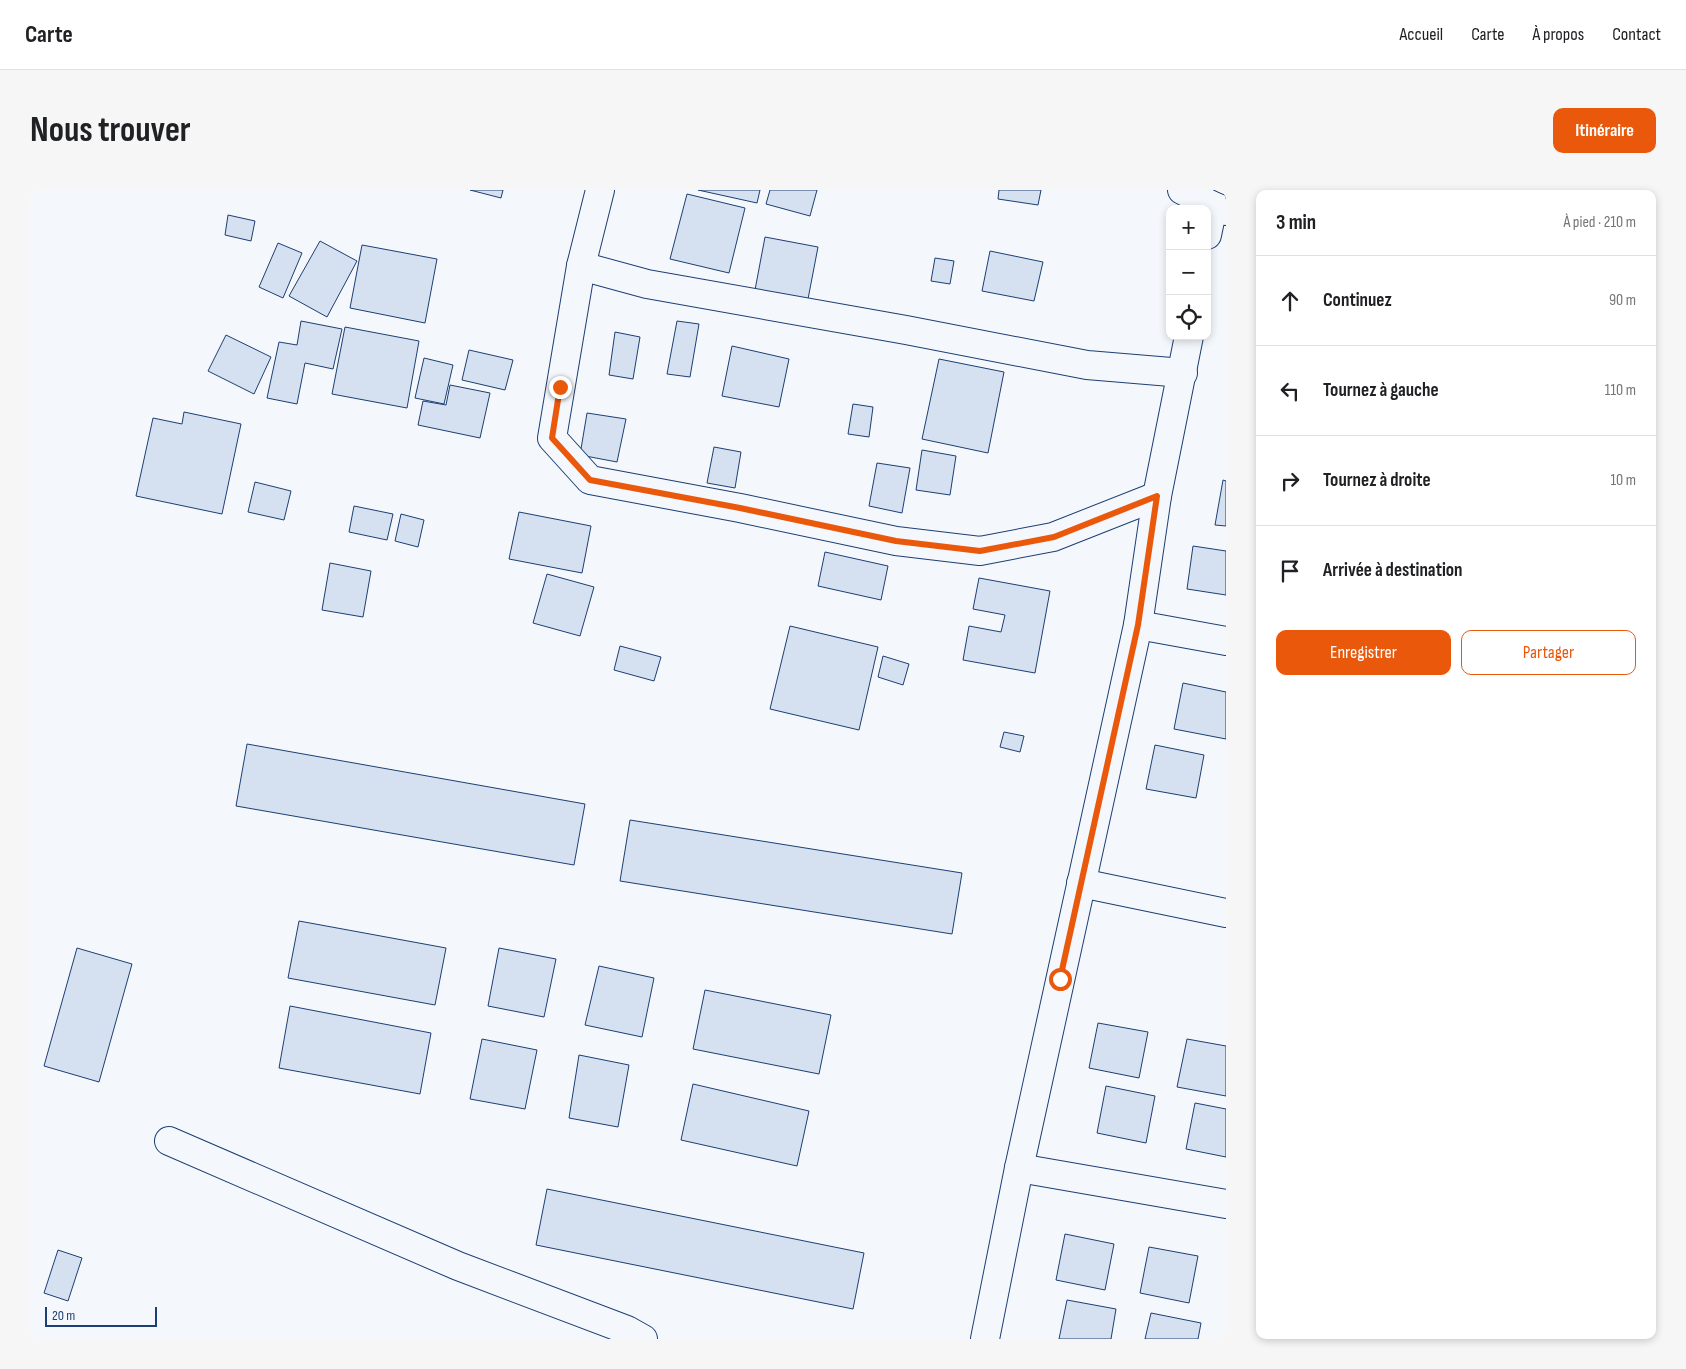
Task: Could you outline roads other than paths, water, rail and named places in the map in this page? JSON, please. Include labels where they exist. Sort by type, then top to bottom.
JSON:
[{"type":"street","points":[[600,190],[581,266],[552,438],[590,480],[740,508],[896,541],[980,551],[1054,537],[1157,496]]},
{"type":"street","points":[[1182,190],[1219,209],[1211,226]]},
{"type":"street","points":[[581,266],[647,284],[906,330],[1087,365],[1182,373]]},
{"type":"street","points":[[985,1339],[1018,1168],[1138,625],[1157,496],[1188,340]]},
{"type":"street","points":[[1138,625],[1226,641]]},
{"type":"street","points":[[1081,883],[1226,913]]},
{"type":"street","points":[[169,1141],[458,1266],[626,1330],[643,1339]]},
{"type":"street","points":[[1018,1168],[1226,1204]]}]
